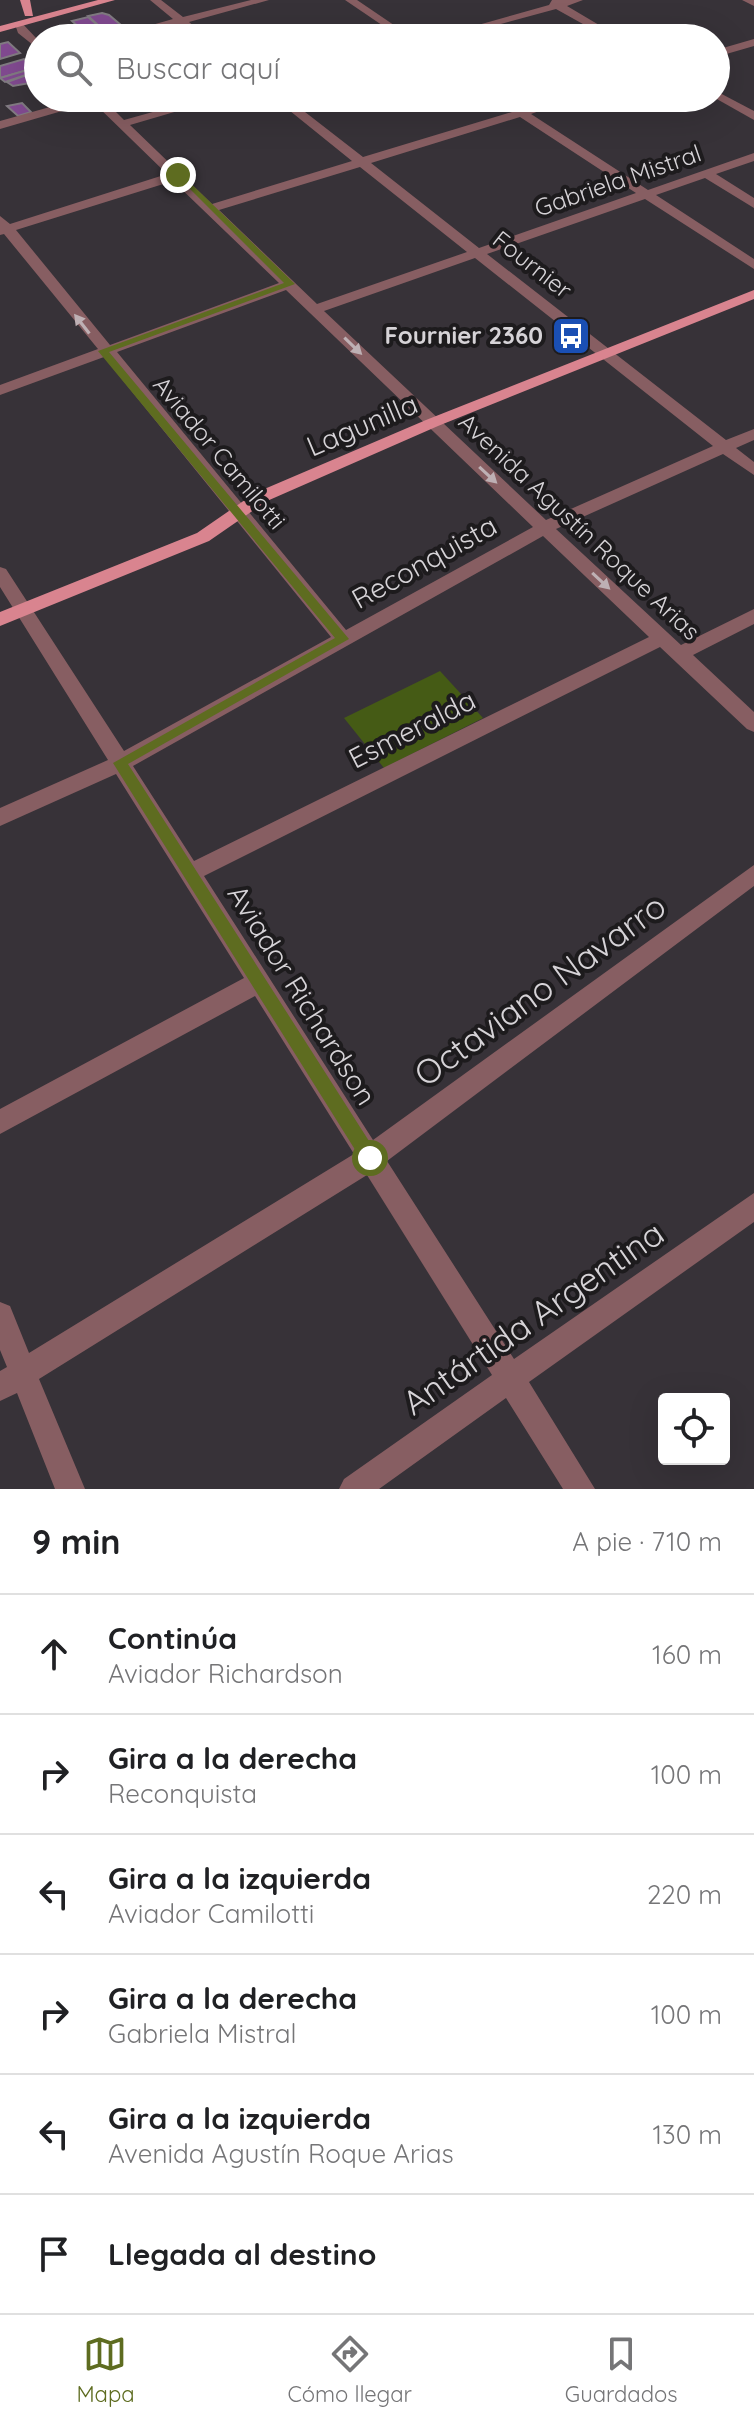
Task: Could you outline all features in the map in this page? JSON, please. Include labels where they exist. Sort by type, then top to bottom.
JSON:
[{"type":"main road","points":[[25,0],[29,14]]},
{"type":"main road","points":[[0,21],[81,0]]},
{"type":"main road","points":[[0,29],[110,0]]},
{"type":"main road","points":[[20,24],[29,14]]},
{"type":"main road","name":"Lagunilla","points":[[0,619],[203,537],[261,497],[432,423],[754,294]]},
{"type":"street","points":[[155,0],[186,24]]},
{"type":"street","points":[[165,24],[264,0]]},
{"type":"street","points":[[350,0],[387,24]]},
{"type":"street","points":[[483,24],[553,3],[578,0]]},
{"type":"street","points":[[748,0],[754,3]]},
{"type":"street","points":[[553,3],[591,24]]},
{"type":"street","points":[[20,24],[24,33]]},
{"type":"street","points":[[730,50],[754,42]]},
{"type":"street","points":[[730,102],[754,116]]},
{"type":"street","points":[[0,125],[46,112]]},
{"type":"street","name":"Avenida Agustín Roque Arias","points":[[110,112],[432,423],[754,724]]},
{"type":"street","points":[[122,124],[165,112]]},
{"type":"street","name":"Fournier","points":[[298,112],[754,470]]},
{"type":"street","points":[[212,208],[524,112]]},
{"type":"street","points":[[521,113],[754,265]]},
{"type":"street","name":"Gabriela Mistral","points":[[315,309],[752,160]]},
{"type":"street","points":[[707,174],[754,204]]},
{"type":"street","points":[[2,226],[178,175]]},
{"type":"street","name":"Aviador Camilotti","points":[[2,226],[343,639]]},
{"type":"street","points":[[0,390],[290,284]]},
{"type":"street","name":"Reconquista","points":[[0,817],[120,763],[544,528],[754,434]]},
{"type":"street","name":"Aviador Richardson","points":[[0,573],[580,1489]]},
{"type":"street","points":[[679,654],[754,616]]},
{"type":"street","name":"Esmeralda","points":[[190,873],[662,638]]},
{"type":"street","name":"Octaviano Navarro","points":[[12,1380],[370,1158],[754,874]]},
{"type":"street","points":[[0,1122],[259,982]]},
{"type":"street","name":"Antártida Argentina","points":[[354,1489],[754,1206]]},
{"type":"street","points":[[0,1316],[12,1380],[70,1489]]},
{"type":"green space","points":[[440,671],[483,718],[384,768],[344,718]]},
{"type":"building","points":[[102,13],[120,24],[97,24],[88,16]]},
{"type":"building","points":[[88,17],[96,24],[75,24],[72,21]]},
{"type":"building","points":[[8,42],[20,53],[0,59],[0,44]]},
{"type":"building","points":[[24,59],[24,71],[0,78],[0,66]]},
{"type":"building","points":[[24,71],[24,76],[5,82],[0,78]]},
{"type":"building","points":[[24,76],[24,84],[13,86],[7,82]]},
{"type":"building","points":[[22,103],[24,112],[31,112],[18,116],[7,106]]},
{"type":"place","name":"Fournier 2360","points":[[571,336]]},
{"type":"route","points":[[178,175],[290,284],[103,351],[343,639],[120,763],[370,1158]]}]
